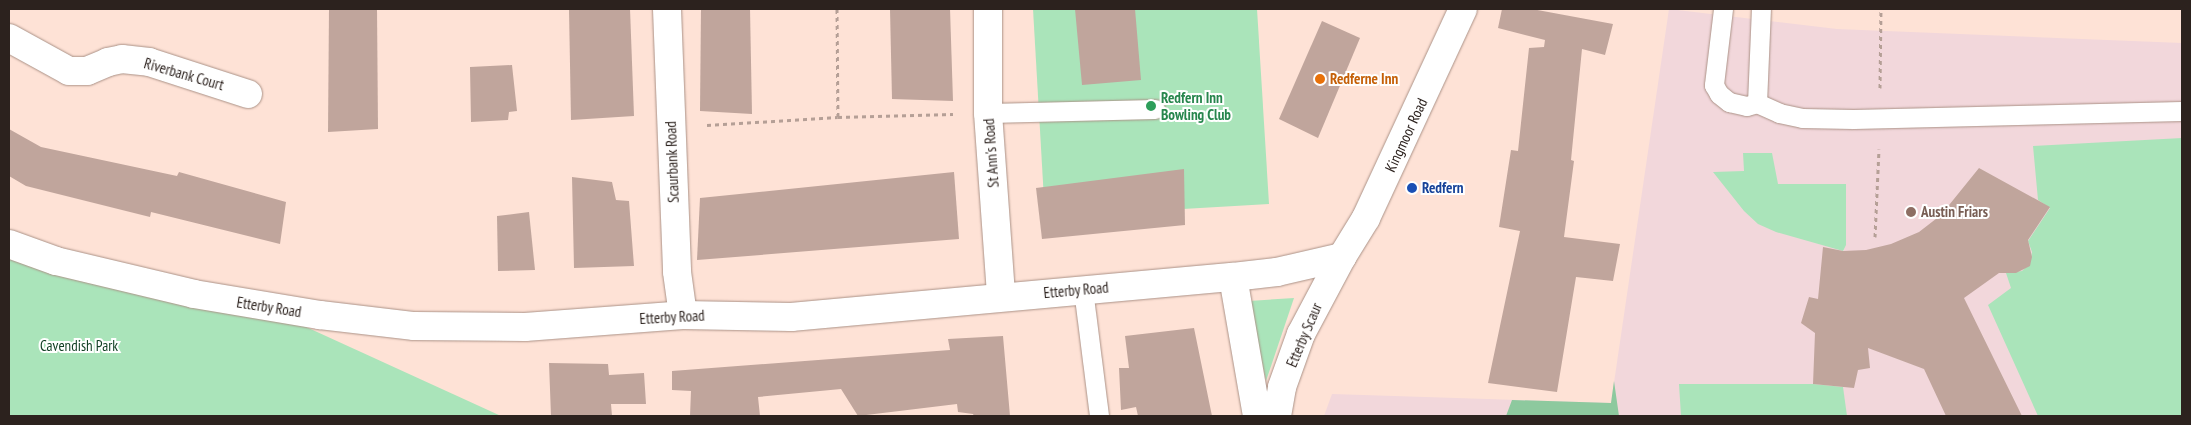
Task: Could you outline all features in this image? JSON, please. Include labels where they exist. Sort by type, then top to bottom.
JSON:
[{"type":"street","name":"Scaurbank Road","points":[[667,9],[670,128],[677,272],[682,315]]},
{"type":"street","name":"St Ann's Road","points":[[988,9],[988,113],[1002,296]]},
{"type":"street","name":"Kingmoor Road","points":[[1342,257],[1366,218],[1463,9]]},
{"type":"street","name":"Riverbank Court","points":[[9,38],[69,71],[87,71],[108,62],[122,59],[149,62],[248,94]]},
{"type":"street","name":"Etterby Road","points":[[9,244],[56,261],[194,294],[320,315],[414,326],[525,328],[682,315],[791,317],[1002,296],[1233,277],[1277,272],[1342,257]]},
{"type":"street","name":"Etterby Scaur","points":[[1277,416],[1282,387],[1301,334],[1342,257]]},
{"type":"street","points":[[1233,277],[1256,416]]},
{"type":"lane","points":[[1723,9],[1714,85],[1718,94],[1729,102],[1747,106],[1757,103],[1779,113],[1802,118],[1853,119],[2182,111]]},
{"type":"lane","points":[[1757,103],[1761,9]]},
{"type":"lane","points":[[988,113],[1155,109]]},
{"type":"lane","points":[[1083,289],[1099,416]]},
{"type":"path","points":[[837,9],[838,116]]},
{"type":"path","points":[[670,128],[838,116],[988,113]]},
{"type":"shaded area","name":"Austin Friars","points":[[1669,9],[1837,29],[2182,43],[2182,416],[1324,416],[1332,394],[1611,403]]},
{"type":"green space","name":"Redfern Inn Bowling Club","points":[[1033,9],[1257,9],[1269,204],[1045,217]]},
{"type":"green space","points":[[2182,138],[2182,416],[2038,416],[1988,305],[2011,288],[2006,273],[2022,271],[2030,263],[2032,252],[2028,241],[2050,208],[2038,200],[2033,146]]},
{"type":"green space","points":[[1743,153],[1772,153],[1778,184],[1846,184],[1846,245],[1843,251],[1776,232],[1758,224],[1744,211],[1713,172],[1744,171]]},
{"type":"green space","name":"Cavendish Park","points":[[9,257],[304,326],[501,416],[9,416]]},
{"type":"green space","points":[[1294,298],[1266,381],[1249,301]]},
{"type":"green space","points":[[1614,381],[1619,416],[1506,416],[1512,400],[1611,403]]},
{"type":"green space","points":[[1679,384],[1813,384],[1843,387],[1847,416],[1681,416]]},
{"type":"building","points":[[329,9],[377,9],[378,129],[328,132]]},
{"type":"building","points":[[569,9],[630,9],[634,116],[571,120]]},
{"type":"building","points":[[701,9],[750,9],[752,114],[700,111]]},
{"type":"building","points":[[890,9],[950,9],[953,101],[892,99]]},
{"type":"building","points":[[1075,9],[1135,9],[1141,80],[1082,85]]},
{"type":"building","points":[[1502,9],[1532,9],[1613,24],[1605,55],[1582,49],[1571,160],[1574,161],[1564,237],[1620,244],[1613,281],[1576,277],[1557,392],[1488,383],[1520,231],[1499,227],[1511,150],[1518,151],[1529,48],[1544,47],[1545,40],[1498,28]]},
{"type":"building","name":"Redferne Inn","points":[[1322,21],[1360,38],[1318,138],[1279,119]]},
{"type":"building","points":[[512,65],[517,111],[509,112],[508,120],[471,122],[470,67]]},
{"type":"building","points":[[9,129],[41,147],[177,176],[179,172],[286,202],[280,244],[151,212],[150,217],[26,186],[9,176]]},
{"type":"building","points":[[1979,168],[2050,207],[2028,240],[2032,257],[2030,266],[2016,273],[1999,273],[1964,298],[2022,416],[1946,416],[1924,369],[1868,348],[1870,368],[1858,370],[1854,388],[1813,384],[1815,333],[1801,323],[1809,297],[1818,299],[1823,247],[1843,251],[1866,250],[1891,244],[1919,232],[1941,215]]},
{"type":"building","points":[[1184,169],[1185,225],[1042,239],[1036,188]]},
{"type":"building","points":[[954,172],[959,239],[697,260],[700,198]]},
{"type":"building","points":[[572,177],[612,182],[616,200],[629,201],[634,266],[574,268]]},
{"type":"building","points":[[529,212],[535,270],[498,271],[497,216]]},
{"type":"building","points":[[1194,328],[1212,416],[1138,416],[1136,407],[1121,410],[1119,368],[1129,368],[1125,336]]},
{"type":"building","points":[[1003,336],[1010,416],[974,416],[973,414],[958,412],[957,404],[858,416],[841,389],[758,397],[760,416],[690,416],[691,391],[672,390],[672,371],[950,350],[948,339]]},
{"type":"building","points":[[549,363],[608,364],[609,375],[644,373],[646,404],[611,404],[612,416],[551,416]]},
{"type":"place","name":"Redferne Inn","points":[[1320,79]]},
{"type":"place","name":"Redfern Inn Bowling Club","points":[[1151,106]]},
{"type":"place","name":"Redfern","points":[[1412,188]]},
{"type":"place","name":"Austin Friars","points":[[1911,212]]}]
